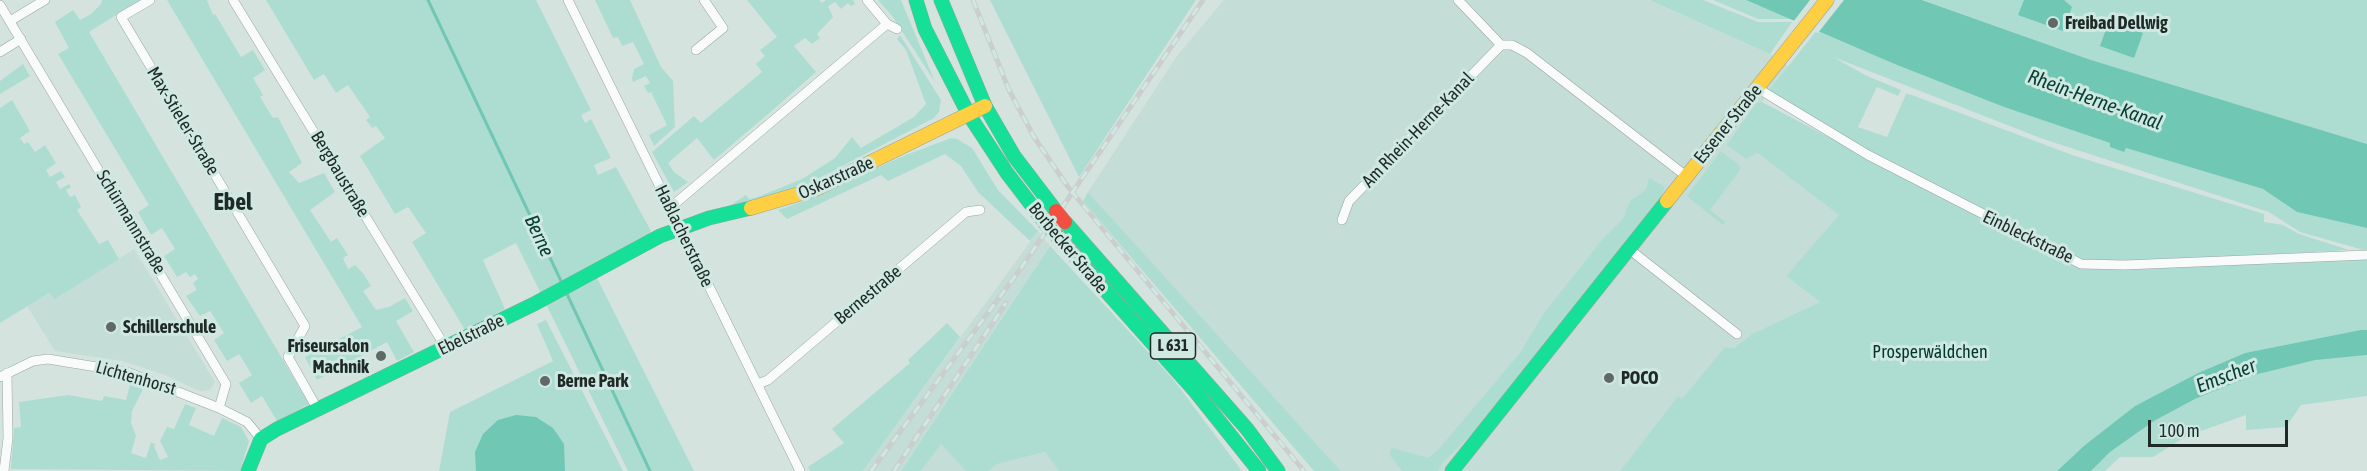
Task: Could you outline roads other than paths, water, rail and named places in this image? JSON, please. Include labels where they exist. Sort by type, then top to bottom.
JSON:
[{"type":"main road","name":"Borbecker Straße","points":[[916,0],[925,29],[969,115],[1007,173],[1056,236],[1201,399],[1259,471]]},
{"type":"main road","name":"Borbecker Straße","points":[[941,0],[985,106],[1014,156],[1065,222],[1247,429],[1278,471]]},
{"type":"main road","name":"Essener Straße","points":[[1452,471],[1827,0]]},
{"type":"main road","name":"Oskarstraße","points":[[679,228],[782,201],[816,189],[985,106]]},
{"type":"main road","name":"Ebelstraße","points":[[261,439],[548,297],[679,228]]},
{"type":"main road","points":[[248,471],[261,439]]},
{"type":"street","points":[[10,21],[45,0]]},
{"type":"street","name":"Max-Stieler-Straße","points":[[150,0],[121,17],[305,327],[288,357],[318,410]]},
{"type":"street","name":"Bergbaustraße","points":[[233,0],[446,348]]},
{"type":"street","name":"Haßlacherstraße","points":[[568,0],[800,471]]},
{"type":"street","points":[[696,50],[723,28],[704,0]]},
{"type":"street","points":[[867,0],[887,24],[897,29]]},
{"type":"street","points":[[1458,0],[1501,45],[1512,45],[1527,52],[1686,176]]},
{"type":"street","name":"Schürmannstraße","points":[[0,5],[226,384],[219,408]]},
{"type":"street","points":[[671,207],[887,24]]},
{"type":"street","points":[[0,52],[21,39]]},
{"type":"street","name":"Am Rhein-Herne-Kanal","points":[[1342,220],[1349,201],[1501,45]]},
{"type":"street","name":"Einbleckstraße","points":[[1757,88],[1868,155],[2016,233],[2081,264],[2125,265],[2367,255]]},
{"type":"street","name":"Bernestraße","points":[[758,384],[768,380],[966,212],[981,210]]},
{"type":"street","points":[[1629,249],[1737,334]]},
{"type":"street","name":"Lichtenhorst","points":[[3,375],[33,361],[66,360],[145,377],[247,422],[261,439]]},
{"type":"street","points":[[3,375],[8,438],[4,471]]},
{"type":"water","name":"Rhein-Herne-Kanal","points":[[1746,0],[1922,0],[2091,60],[2367,144],[2367,228],[2297,212],[2263,189],[2126,148],[2124,152],[2110,147],[2110,143],[2004,107],[1897,65]]},
{"type":"water","name":"Freibad Dellwig","points":[[2024,0],[2064,0],[2072,7],[2063,31],[2018,15]]},
{"type":"water","name":"Freibad Dellwig","points":[[2109,21],[2143,33],[2134,58],[2100,46]]},
{"type":"water","name":"Emscher","points":[[2367,330],[2367,355],[2315,360],[2254,375],[2195,399],[2154,421],[2110,452],[2091,471],[2057,471],[2085,445],[2135,406],[2198,373],[2245,353]]},
{"type":"water","points":[[516,415],[536,417],[553,428],[564,444],[565,471],[476,471],[475,452],[483,434],[498,420]]},
{"type":"waterway","name":"Berne","points":[[428,0],[562,283]]},
{"type":"waterway","name":"Berne","points":[[566,292],[650,471]]},
{"type":"railway","points":[[973,0],[1009,90],[1034,137],[1068,187],[1304,471]]},
{"type":"railway","points":[[871,471],[1019,271],[1203,0]]},
{"type":"railway","points":[[894,471],[1006,303]]},
{"type":"place","name":"Freibad Dellwig","points":[[2053,23]]},
{"type":"place","name":"Schillerschule","points":[[111,327]]},
{"type":"place","name":"Friseursalon Machnik","points":[[381,356]]},
{"type":"place","name":"POCO","points":[[1609,378]]},
{"type":"place","name":"Berne Park","points":[[545,381]]},
{"type":"district","name":"Ebel","points":[[233,202]]},
{"type":"park label","name":"Prosperwäldchen","points":[[1930,352]]}]
